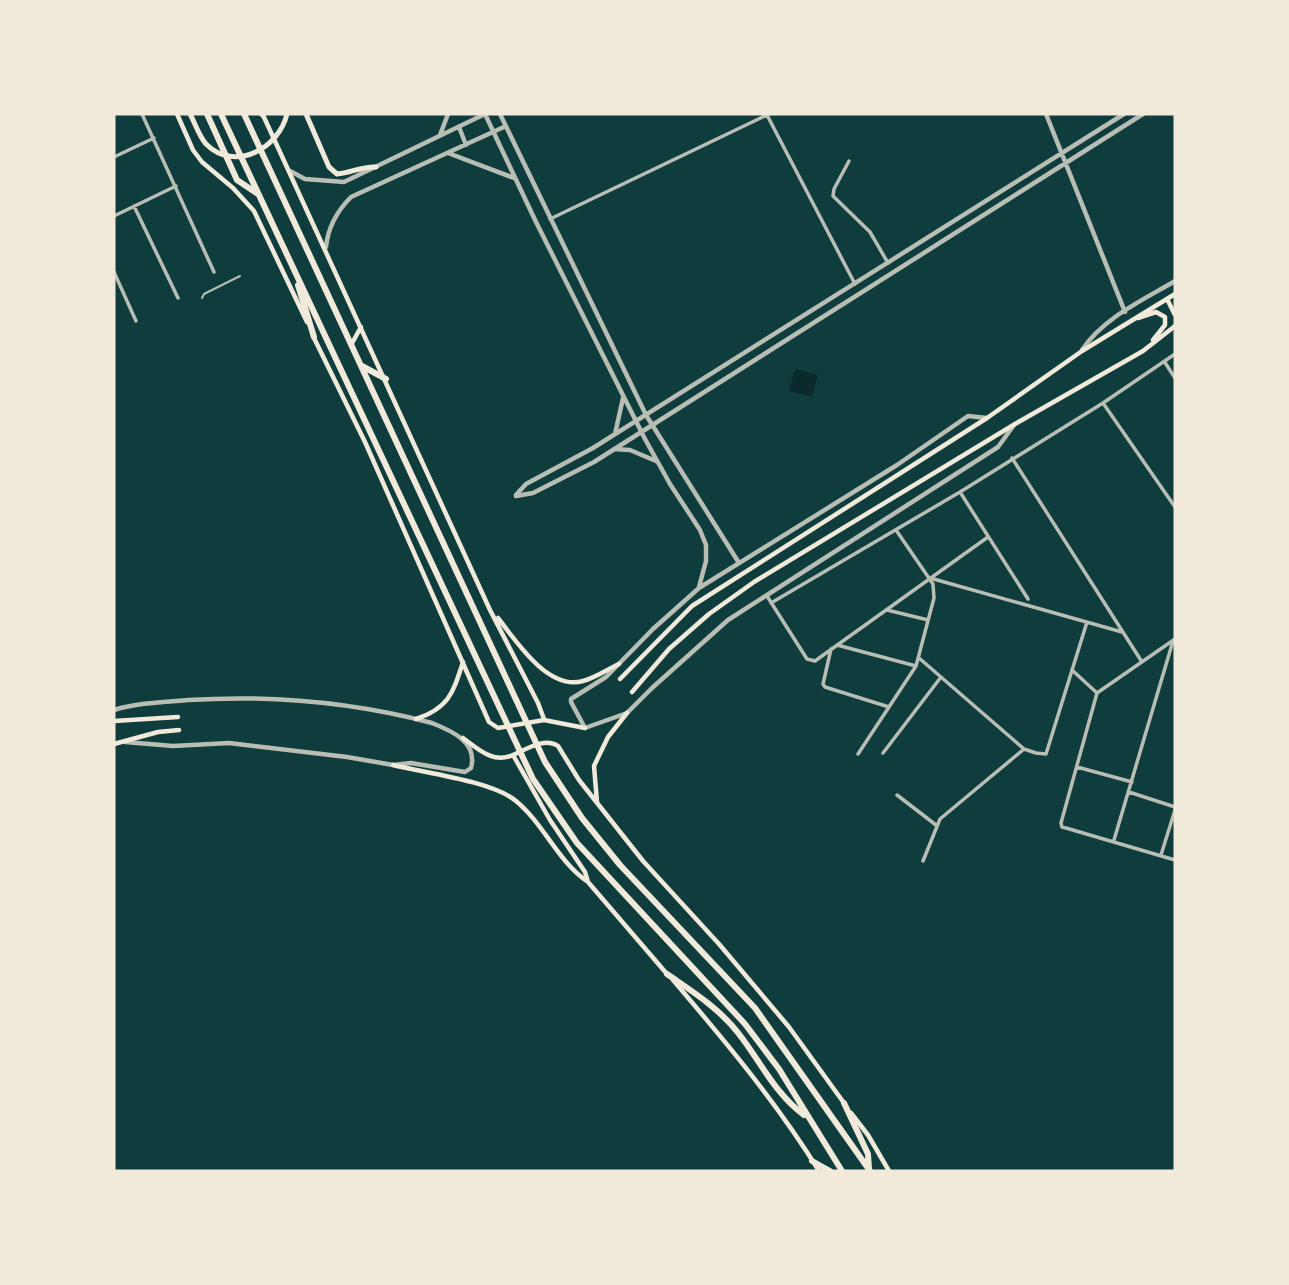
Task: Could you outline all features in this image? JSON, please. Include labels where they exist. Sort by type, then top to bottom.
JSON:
[{"type":"highway","points":[[207,114],[237,180],[259,195]]},
{"type":"highway","points":[[221,114],[533,779],[577,843],[743,1022],[779,1069],[842,1171]]},
{"type":"highway","points":[[244,114],[545,762],[582,818],[620,865],[757,1010],[869,1170]]},
{"type":"highway","points":[[292,265],[314,337]]},
{"type":"highway","points":[[360,365],[386,379]]},
{"type":"highway","points":[[667,974],[717,1010],[739,1034],[785,1100],[806,1116]]},
{"type":"highway","points":[[844,1103],[868,1154],[869,1170]]},
{"type":"highway","points":[[812,1161],[830,1171]]},
{"type":"main road","points":[[177,114],[197,156],[254,211],[370,455],[492,725],[498,728],[544,720],[585,728]]},
{"type":"main road","points":[[190,114],[204,143],[233,158],[254,154],[268,145],[281,132],[287,114]]},
{"type":"main road","points":[[263,114],[490,610],[544,720]]},
{"type":"main road","points":[[306,114],[328,167],[337,174],[364,167],[376,167]]},
{"type":"main road","points":[[620,679],[692,606],[987,418],[1082,351],[1175,294]]},
{"type":"main road","points":[[1167,299],[1175,314]]},
{"type":"main road","points":[[1128,322],[1156,312],[1165,317],[1165,325],[1143,351]]},
{"type":"main road","points":[[351,345],[362,326]]},
{"type":"main road","points":[[632,692],[669,649],[709,614],[754,582],[1015,424],[1143,351],[1175,326]]},
{"type":"main road","points":[[490,610],[535,665],[550,675],[566,681],[582,682],[619,664]]},
{"type":"main road","points":[[416,719],[433,714],[450,698],[463,661]]},
{"type":"main road","points":[[596,803],[594,766],[608,737],[627,713]]},
{"type":"main road","points":[[114,721],[178,717]]},
{"type":"main road","points":[[114,744],[179,730]]},
{"type":"main road","points":[[463,738],[486,755],[497,759],[546,742],[558,746],[596,803],[643,861],[719,944],[789,1027],[868,1135],[889,1171]]},
{"type":"main road","points":[[513,755],[550,820],[585,872],[588,882]]},
{"type":"main road","points":[[393,765],[497,790],[516,800],[573,870],[588,882],[739,1059],[781,1114],[819,1171]]},
{"type":"street","points":[[142,114],[214,272]]},
{"type":"street","points":[[440,136],[448,114]]},
{"type":"street","points":[[290,170],[305,178],[338,182],[353,179],[485,114],[657,462],[700,530],[706,545],[706,561],[699,588]]},
{"type":"street","points":[[500,114],[646,415],[739,563]]},
{"type":"street","points":[[550,219],[768,114],[855,284]]},
{"type":"street","points":[[1046,114],[1125,312]]},
{"type":"street","points":[[1124,114],[614,435],[526,484],[516,496],[533,493],[652,426],[689,400],[1143,114]]},
{"type":"street","points":[[326,247],[327,237],[339,210],[351,197],[506,126]]},
{"type":"street","points":[[459,127],[466,145]]},
{"type":"street","points":[[114,157],[154,138]]},
{"type":"street","points":[[448,153],[515,178]]},
{"type":"street","points":[[849,161],[833,196],[870,232],[888,263]]},
{"type":"street","points":[[114,216],[176,186]]},
{"type":"street","points":[[134,206],[178,298]]},
{"type":"street","points":[[114,272],[136,321]]},
{"type":"street","points":[[1082,351],[1096,332],[1175,281]]},
{"type":"street","points":[[771,603],[960,492],[1103,403],[1175,354]]},
{"type":"street","points":[[1164,360],[1175,378]]},
{"type":"street","points":[[614,435],[620,421],[623,396]]},
{"type":"street","points":[[1103,403],[1175,507]]},
{"type":"street","points":[[987,418],[968,416],[897,465],[699,588],[606,677],[571,699],[570,702],[585,728],[627,713],[728,620],[998,447],[1015,424]]},
{"type":"street","points":[[614,449],[630,450],[657,462]]},
{"type":"street","points":[[1012,458],[1142,663]]},
{"type":"street","points":[[960,492],[1028,599]]},
{"type":"street","points":[[859,754],[916,666],[934,592],[933,584],[896,530]]},
{"type":"street","points":[[767,596],[807,659],[815,661],[988,537]]},
{"type":"street","points":[[928,578],[1122,632]]},
{"type":"street","points":[[887,610],[928,620]]},
{"type":"street","points":[[919,659],[1024,749],[1046,754],[1087,622]]},
{"type":"street","points":[[1174,640],[1097,693],[1061,823],[1062,827],[1175,860]]},
{"type":"street","points":[[1114,840],[1174,640]]},
{"type":"street","points":[[834,646],[916,666]]},
{"type":"street","points":[[834,646],[823,684],[825,687],[889,708]]},
{"type":"street","points":[[1072,670],[1097,693]]},
{"type":"street","points":[[883,753],[941,677]]},
{"type":"street","points":[[114,710],[225,698],[309,701],[416,719],[450,730],[463,738],[473,760],[471,768],[465,772],[411,763],[393,765],[229,743],[173,746],[121,741]]},
{"type":"street","points":[[923,861],[936,825],[1024,749]]},
{"type":"street","points":[[1077,766],[1132,782]]},
{"type":"street","points":[[1129,792],[1175,809],[1161,856]]},
{"type":"street","points":[[897,794],[936,825]]},
{"type":"lane","points":[[202,298],[204,294],[240,276]]},
{"type":"water","points":[[795,369],[818,375],[812,397],[789,391]]}]
